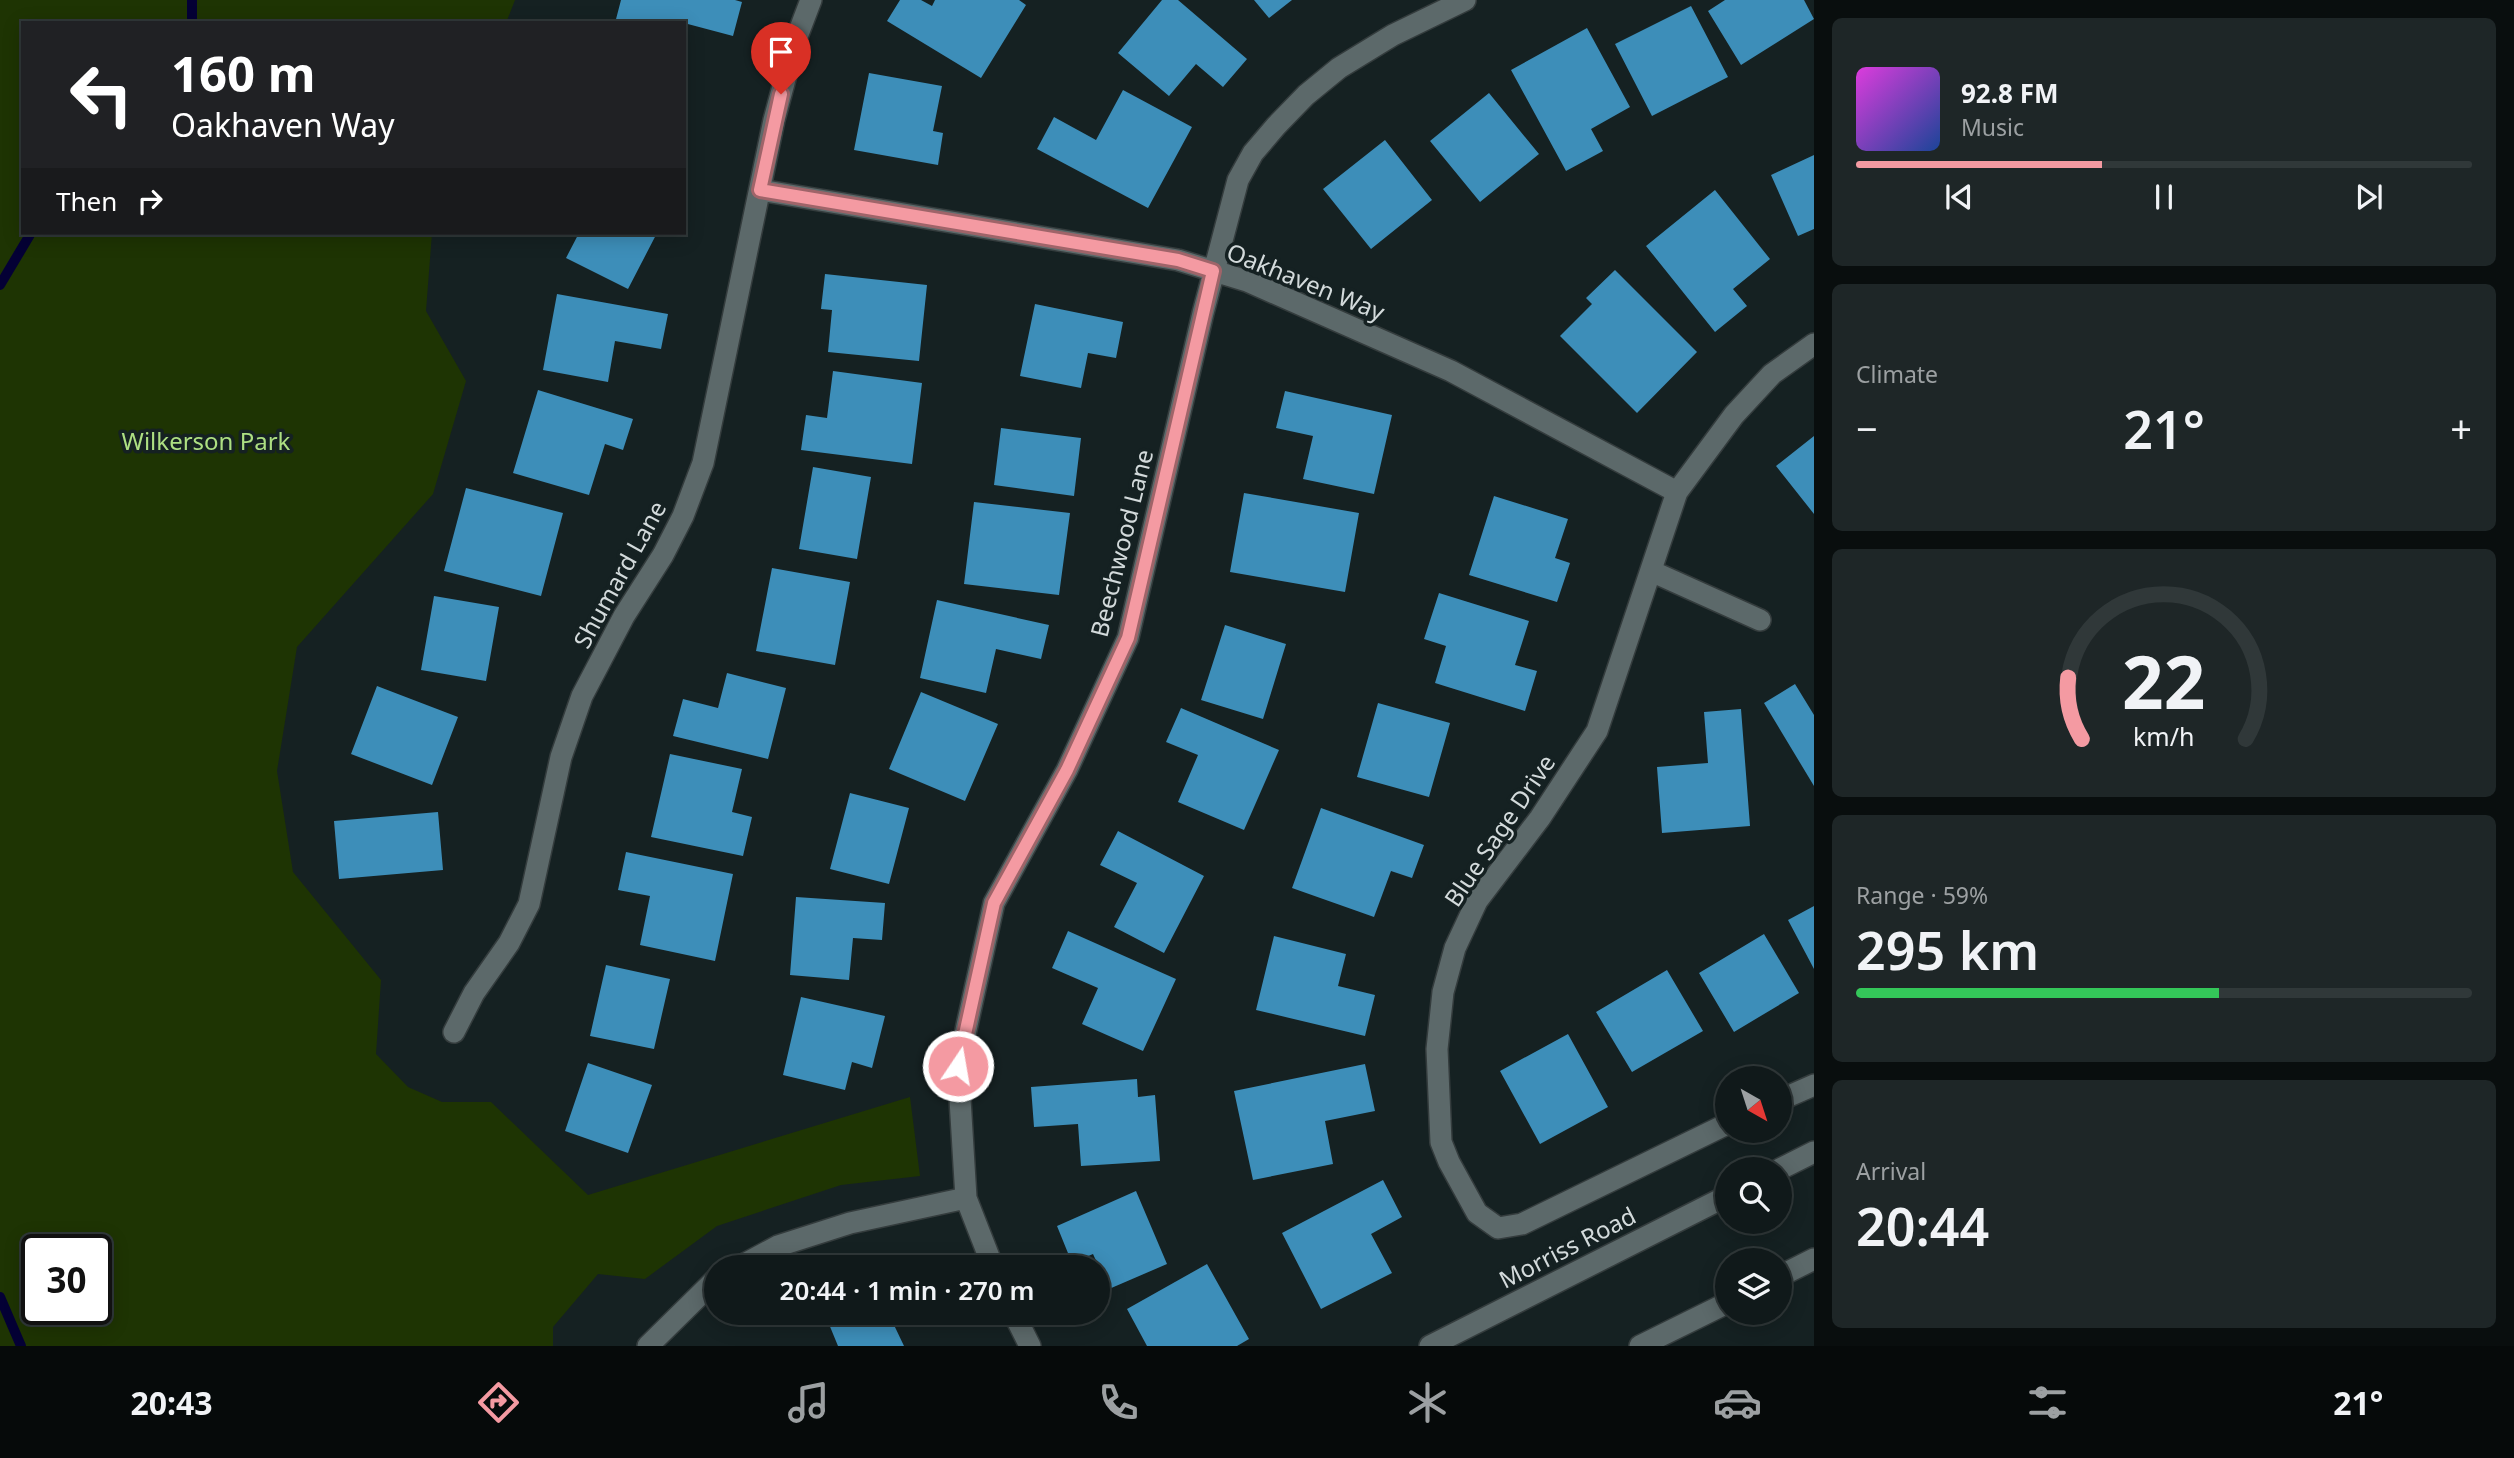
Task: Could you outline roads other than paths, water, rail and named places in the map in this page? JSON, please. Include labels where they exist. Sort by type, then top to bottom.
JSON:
[{"type":"street","name":"Shumard Lane","points":[[454,1032],[474,993],[509,943],[529,904],[561,757],[582,696],[624,616],[663,555],[683,516],[699,474],[774,120],[811,0]]},
{"type":"street","name":"Beechwood Lane","points":[[988,1255],[966,1198],[958,1066],[994,903],[1067,770],[1128,638],[1213,271],[1238,180],[1253,153],[1276,127],[1306,95],[1339,68],[1393,35],[1465,0]]},
{"type":"street","name":"Oakhaven Way","points":[[760,190],[1178,260],[1247,281],[1451,371],[1677,492]]},
{"type":"street","name":"Blue Sage Drive","points":[[1715,1130],[1521,1224],[1499,1228],[1477,1213],[1441,1142],[1437,1049],[1443,992],[1455,948],[1477,901],[1539,818],[1597,731],[1677,492],[1734,415],[1772,374],[1814,344]]},
{"type":"street","points":[[1651,571],[1760,620]]},
{"type":"street","points":[[1792,1095],[1814,1085]]},
{"type":"street","points":[[1792,1163],[1814,1152]]},
{"type":"street","points":[[761,1255],[778,1246],[850,1223],[966,1198]]},
{"type":"street","name":"Morriss Road","points":[[1430,1346],[1715,1202]]},
{"type":"street","points":[[1792,1270],[1814,1259]]},
{"type":"street","points":[[648,1346],[704,1291]]},
{"type":"street","points":[[1640,1346],[1715,1309]]},
{"type":"street","points":[[1020,1325],[1030,1346]]},
{"type":"waterway","points":[[192,0],[192,21]]},
{"type":"waterway","points":[[0,285],[30,235]]},
{"type":"waterway","points":[[0,1297],[21,1346]]},
{"type":"park label","name":"Wilkerson Park","points":[[206,440]]}]
